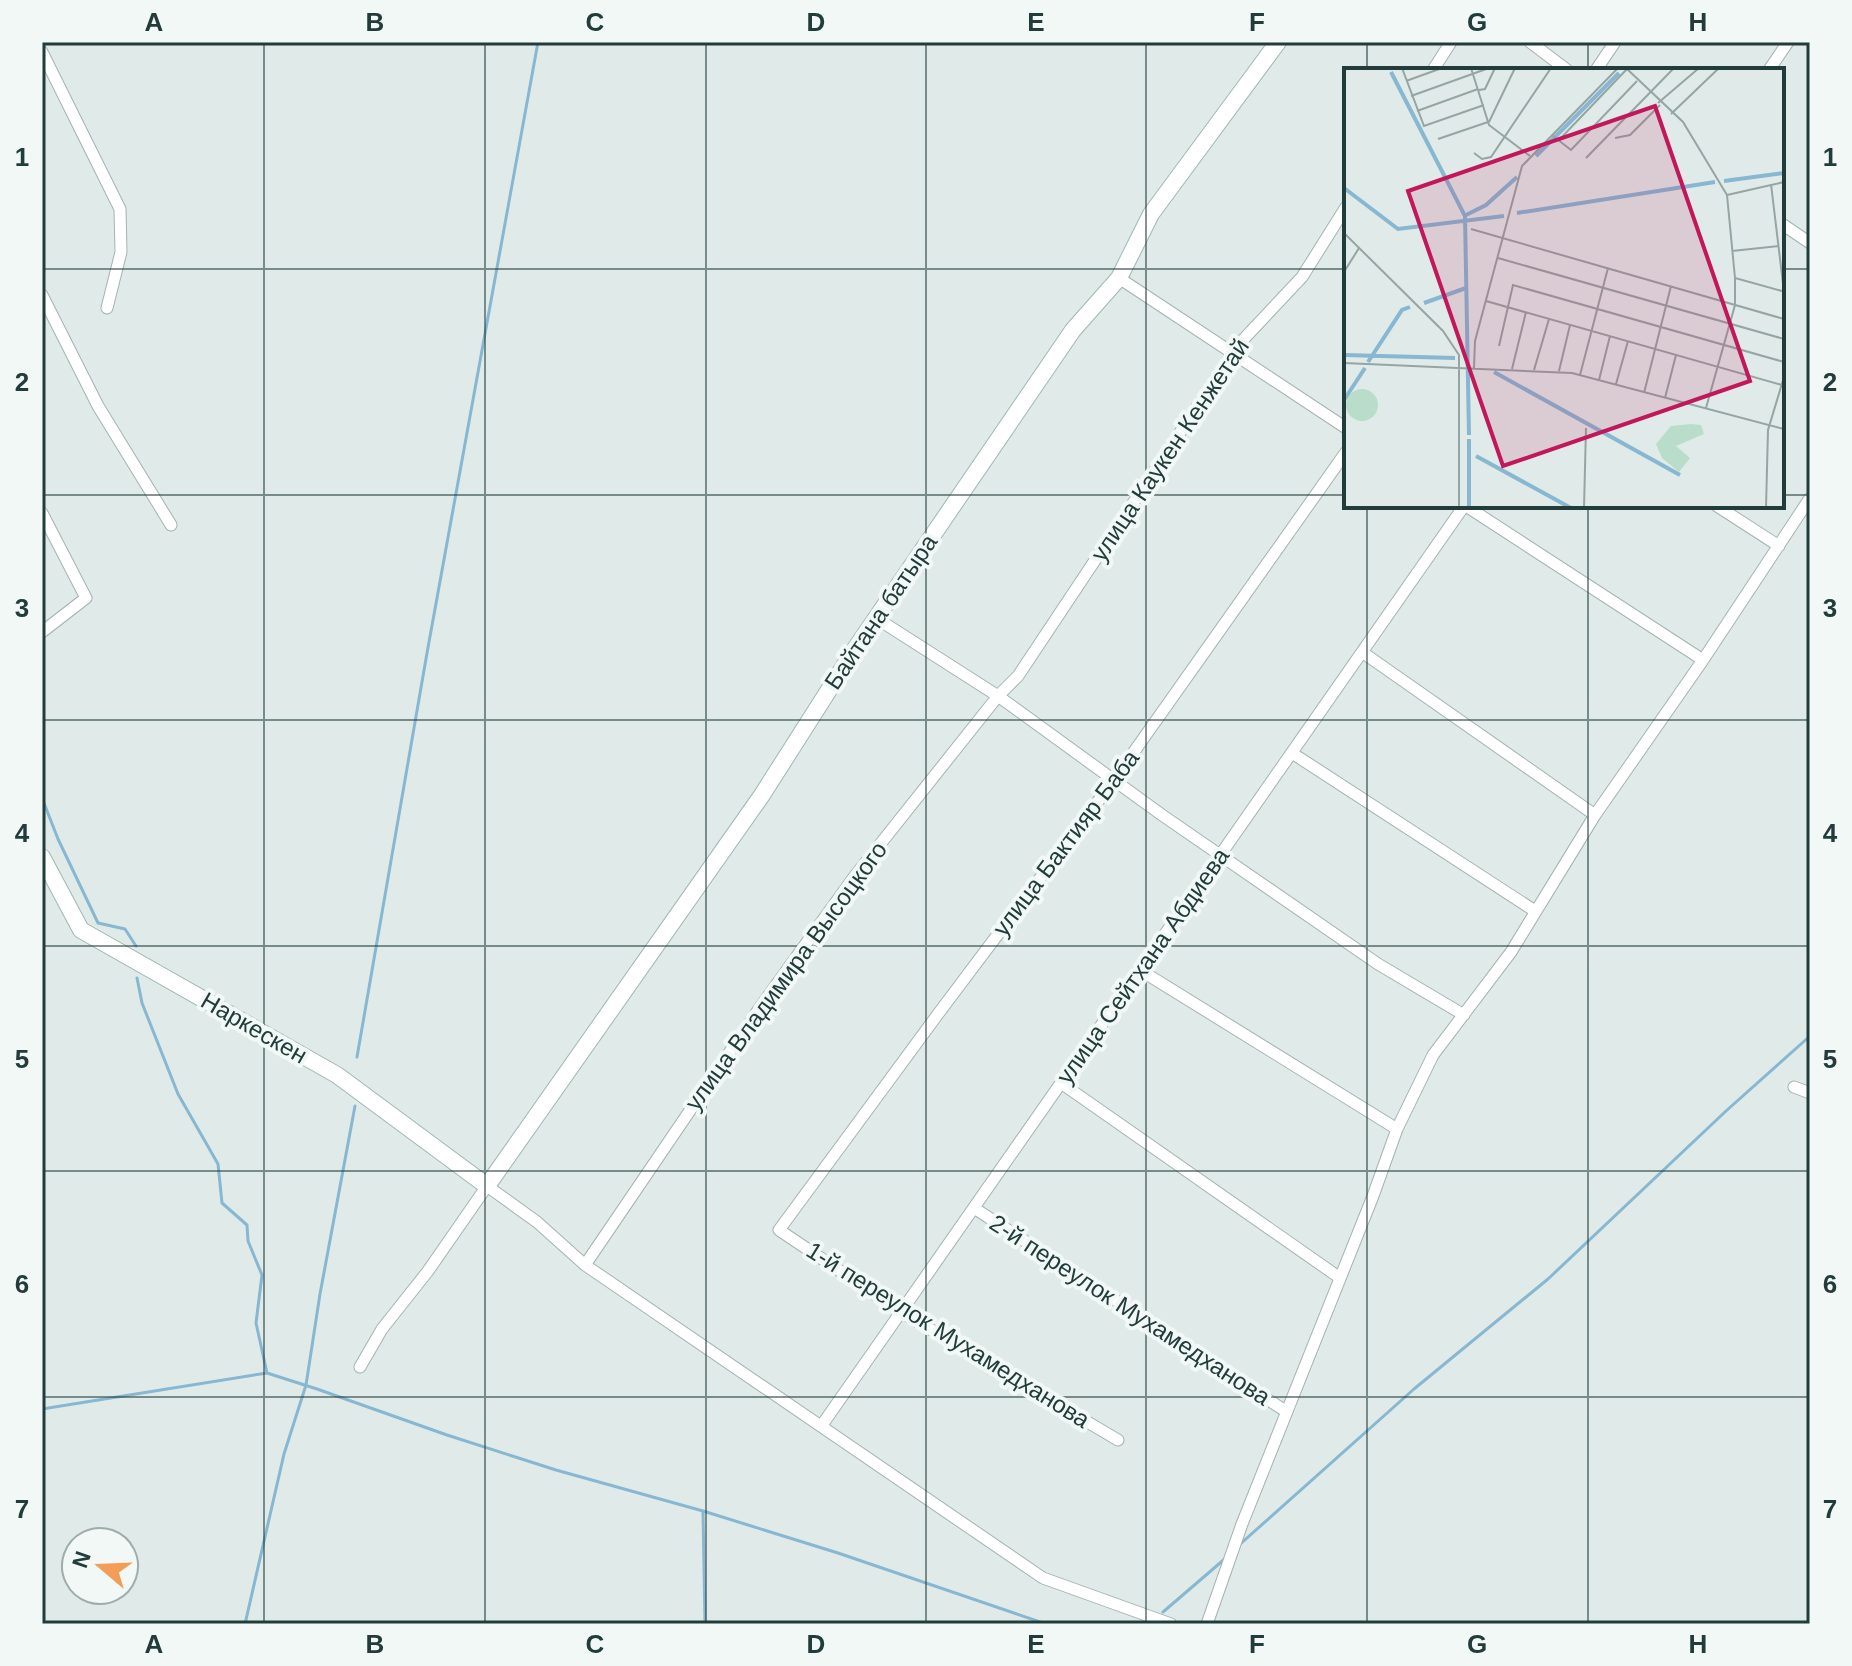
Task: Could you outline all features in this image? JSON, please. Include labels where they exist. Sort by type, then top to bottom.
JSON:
[{"type":"street","name":"Байтана батыра","points":[[487,1186],[749,813],[876,618],[1073,330],[1119,278],[1151,214],[1278,42]]},
{"type":"street","points":[[1434,68],[1451,42]]},
{"type":"street","points":[[1530,42],[1564,68]]},
{"type":"street","points":[[1597,68],[1615,42]]},
{"type":"street","points":[[1770,68],[1788,42]]},
{"type":"street","points":[[42,52],[120,209],[121,252],[107,308]]},
{"type":"street","name":"улица Каукен Кенжетай","points":[[998,696],[1018,676],[1239,344],[1302,277],[1344,210]]},
{"type":"street","points":[[1784,225],[1810,243]]},
{"type":"street","points":[[1119,278],[1344,427]]},
{"type":"street","points":[[42,295],[98,406],[171,525]]},
{"type":"street","name":"улица Бактияр Баба","points":[[779,1230],[1114,780],[1344,455]]},
{"type":"street","points":[[1207,1624],[1242,1524],[1397,1129],[1433,1055],[1511,952],[1595,815],[1810,498]]},
{"type":"street","name":"улица Сейтхана Абдиева","points":[[822,1425],[1464,508]]},
{"type":"street","points":[[1468,508],[1703,660]]},
{"type":"street","points":[[1720,508],[1779,546]]},
{"type":"street","points":[[42,513],[86,598],[42,632]]},
{"type":"street","points":[[876,618],[998,696],[1220,856],[1378,964],[1464,1015]]},
{"type":"street","points":[[1362,652],[1595,815]]},
{"type":"street","name":"улица Владимира Высоцкого","points":[[585,1265],[761,1006],[854,877],[998,696]]},
{"type":"street","points":[[1292,753],[1535,911]]},
{"type":"street","name":"Наркескен","points":[[42,857],[81,930],[337,1075],[487,1186]]},
{"type":"street","points":[[1140,970],[1397,1129]]},
{"type":"street","points":[[1061,1083],[1340,1278]]},
{"type":"street","points":[[1794,1087],[1810,1093]]},
{"type":"street","points":[[360,1367],[382,1329],[428,1271],[487,1186],[537,1222],[585,1265],[1043,1578],[1171,1624]]},
{"type":"street","name":"2-й переулок Мухамедханова","points":[[974,1208],[1287,1412]]},
{"type":"street","name":"1-й переулок Мухамедханова","points":[[779,1230],[901,1312],[1118,1440]]},
{"type":"waterway","points":[[357,1057],[538,42]]},
{"type":"waterway","points":[[42,798],[98,923],[125,929],[136,946]]},
{"type":"waterway","points":[[137,978],[142,1003],[178,1094],[218,1164],[222,1203],[247,1225],[248,1241],[262,1275],[256,1323],[267,1373]]},
{"type":"waterway","points":[[1238,1546],[1414,1389],[1548,1279],[1810,1036]]},
{"type":"waterway","points":[[245,1624],[284,1454],[306,1385],[355,1106]]},
{"type":"waterway","points":[[42,1409],[267,1373],[447,1435],[838,1553],[1046,1624]]},
{"type":"waterway","points":[[703,1511],[705,1624]]},
{"type":"waterway","points":[[1163,1612],[1227,1557]]}]
